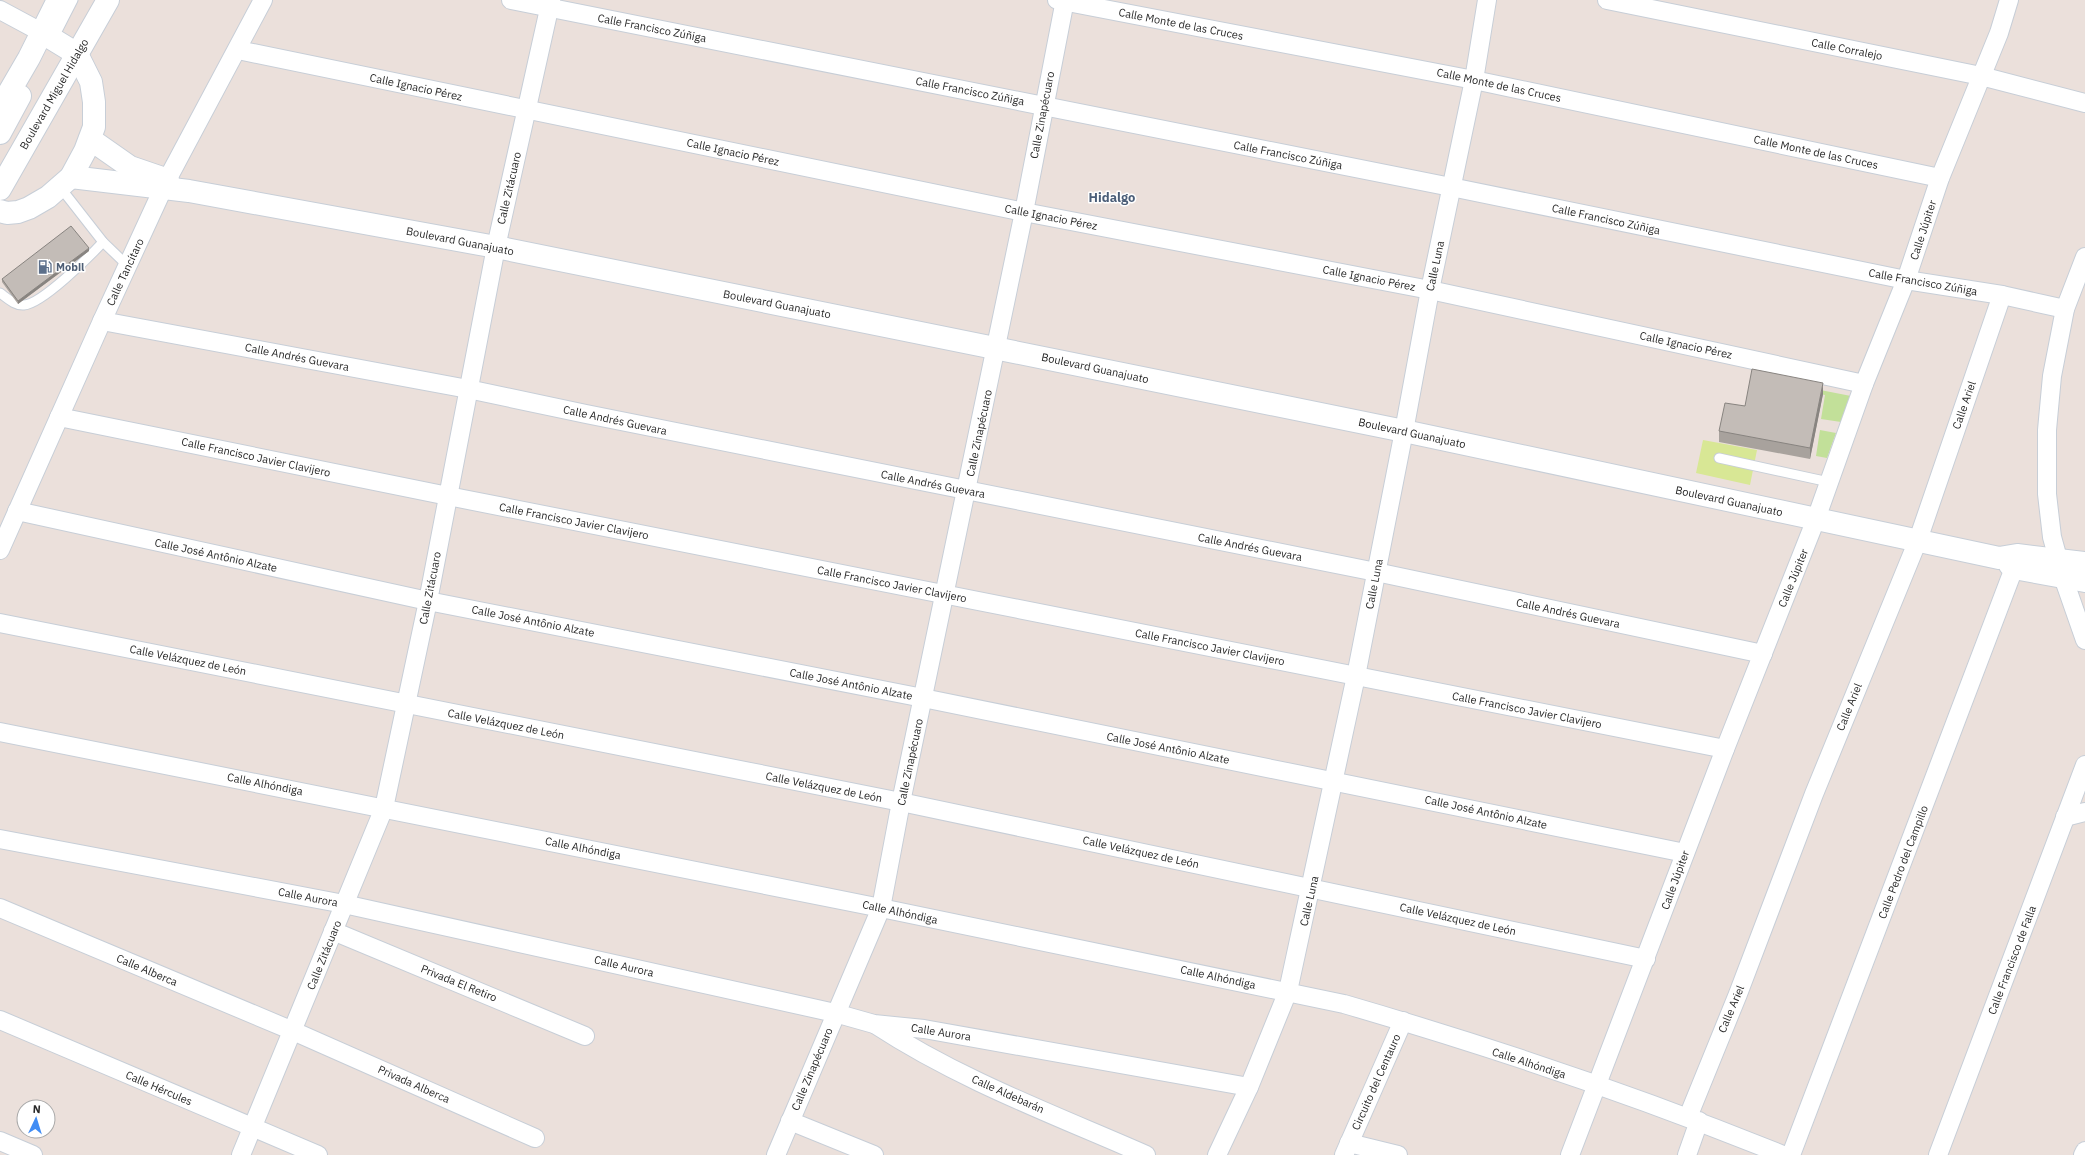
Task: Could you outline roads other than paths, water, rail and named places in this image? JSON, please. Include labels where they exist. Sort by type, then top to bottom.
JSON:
[{"type":"street","name":"Boulevard Miguel Hidalgo","points":[[0,189],[60,43],[58,0]]},
{"type":"street","name":"Boulevard Miguel Hidalgo","points":[[0,108],[29,58],[60,43],[108,0]]},
{"type":"street","name":"Calle Tancítaro","points":[[0,550],[102,320],[166,184],[238,50],[263,0]]},
{"type":"street","name":"Calle Francisco Zúñiga","points":[[511,0],[550,4],[1044,106],[1906,280],[2002,295],[2065,309]]},
{"type":"street","name":"Calle Monte de las Cruces","points":[[1062,0],[1474,80],[1940,178]]},
{"type":"street","name":"Calle Zinapécuaro","points":[[776,1155],[835,1013],[881,908],[901,802],[997,348],[1044,106],[1062,0]]},
{"type":"street","name":"Calle Luna","points":[[1217,1155],[1249,1087],[1288,991],[1335,781],[1404,431],[1430,290],[1474,80],[1487,0]]},
{"type":"street","name":"Calle Corralejo","points":[[1608,0],[1981,76],[2085,103]]},
{"type":"street","name":"Calle Júpiter","points":[[1570,1155],[1598,1086],[1725,749],[1816,519],[1864,384],[1885,336],[1906,280],[1940,178],[1999,33],[2009,0]]},
{"type":"street","name":"Calle Zitácuaro","points":[[241,1155],[384,808],[428,601],[496,247],[550,4]]},
{"type":"street","points":[[0,10],[60,43],[91,82],[94,102],[94,126],[90,140],[65,182],[48,197],[29,208],[18,212],[6,213],[0,211]]},
{"type":"street","name":"Calle Ignacio Pérez","points":[[238,50],[1024,212],[1430,290],[1864,384]]},
{"type":"street","points":[[0,133],[26,80],[29,58]]},
{"type":"street","name":"Boulevard Guanajuato","points":[[90,140],[130,166],[166,184],[189,191],[496,247],[1404,431],[2010,560],[2072,570]]},
{"type":"street","name":"Boulevard Guanajuato","points":[[65,182],[166,184]]},
{"type":"street","points":[[2085,257],[2065,309],[2052,376],[2047,430],[2047,494],[2052,537],[2072,570],[2085,640]]},
{"type":"street","name":"Calle Ariel","points":[[1687,1155],[1694,1119],[1738,994],[1814,794],[1918,540],[2002,295]]},
{"type":"street","name":"Calle Andrés Guevara","points":[[102,320],[468,389],[966,491],[1376,572],[1763,654]]},
{"type":"street","name":"Calle Francisco Javier Clavijero","points":[[59,417],[944,595],[1725,749]]},
{"type":"street","name":"Calle José Antônio Alzate","points":[[17,512],[428,601],[924,698],[1685,853]]},
{"type":"street","name":"Calle Pedro del Campillo","points":[[1792,1155],[2010,560]]},
{"type":"street","name":"Calle Velázquez de León","points":[[0,623],[901,802],[1646,959]]},
{"type":"street","name":"Calle Alhóndiga","points":[[0,732],[881,908],[1288,991],[1344,1004],[1403,1021],[1694,1119],[1783,1155]]},
{"type":"street","name":"Calle Francisco de Falla","points":[[1938,1155],[2085,765]]},
{"type":"street","points":[[2065,817],[2085,812]]},
{"type":"street","name":"Calle Aurora","points":[[0,839],[344,904],[835,1013],[874,1024],[924,1029],[1249,1087]]},
{"type":"street","name":"Calle Alberca","points":[[0,908],[293,1031]]},
{"type":"street","name":"Privada El Retiro","points":[[333,931],[585,1036]]},
{"type":"street","name":"Calle Hércules","points":[[0,1020],[318,1155]]},
{"type":"street","name":"Circuito del Centauro","points":[[1398,1155],[1346,1149],[1403,1021]]},
{"type":"street","name":"Calle Aldebarán","points":[[874,1024],[906,1045],[976,1081],[1146,1155]]},
{"type":"street","name":"Privada Alberca","points":[[293,1031],[535,1138]]},
{"type":"street","points":[[790,1121],[874,1155]]},
{"type":"street","points":[[0,1141],[33,1155]]},
{"type":"street","points":[[2083,1155],[2085,1150]]},
{"type":"lane","points":[[0,170],[60,43],[73,0]]},
{"type":"lane","points":[[60,43],[97,0]]},
{"type":"lane","points":[[0,122],[29,58]]},
{"type":"lane","points":[[65,182],[103,242],[128,266]]},
{"type":"lane","points":[[0,293],[16,304],[22,305],[30,303],[73,273],[103,242]]},
{"type":"lane","points":[[1719,458],[1830,482]]},
{"type":"place","name":"Mobil","points":[[45,267]]},
{"type":"district","name":"Hidalgo","points":[[1112,197]]}]
